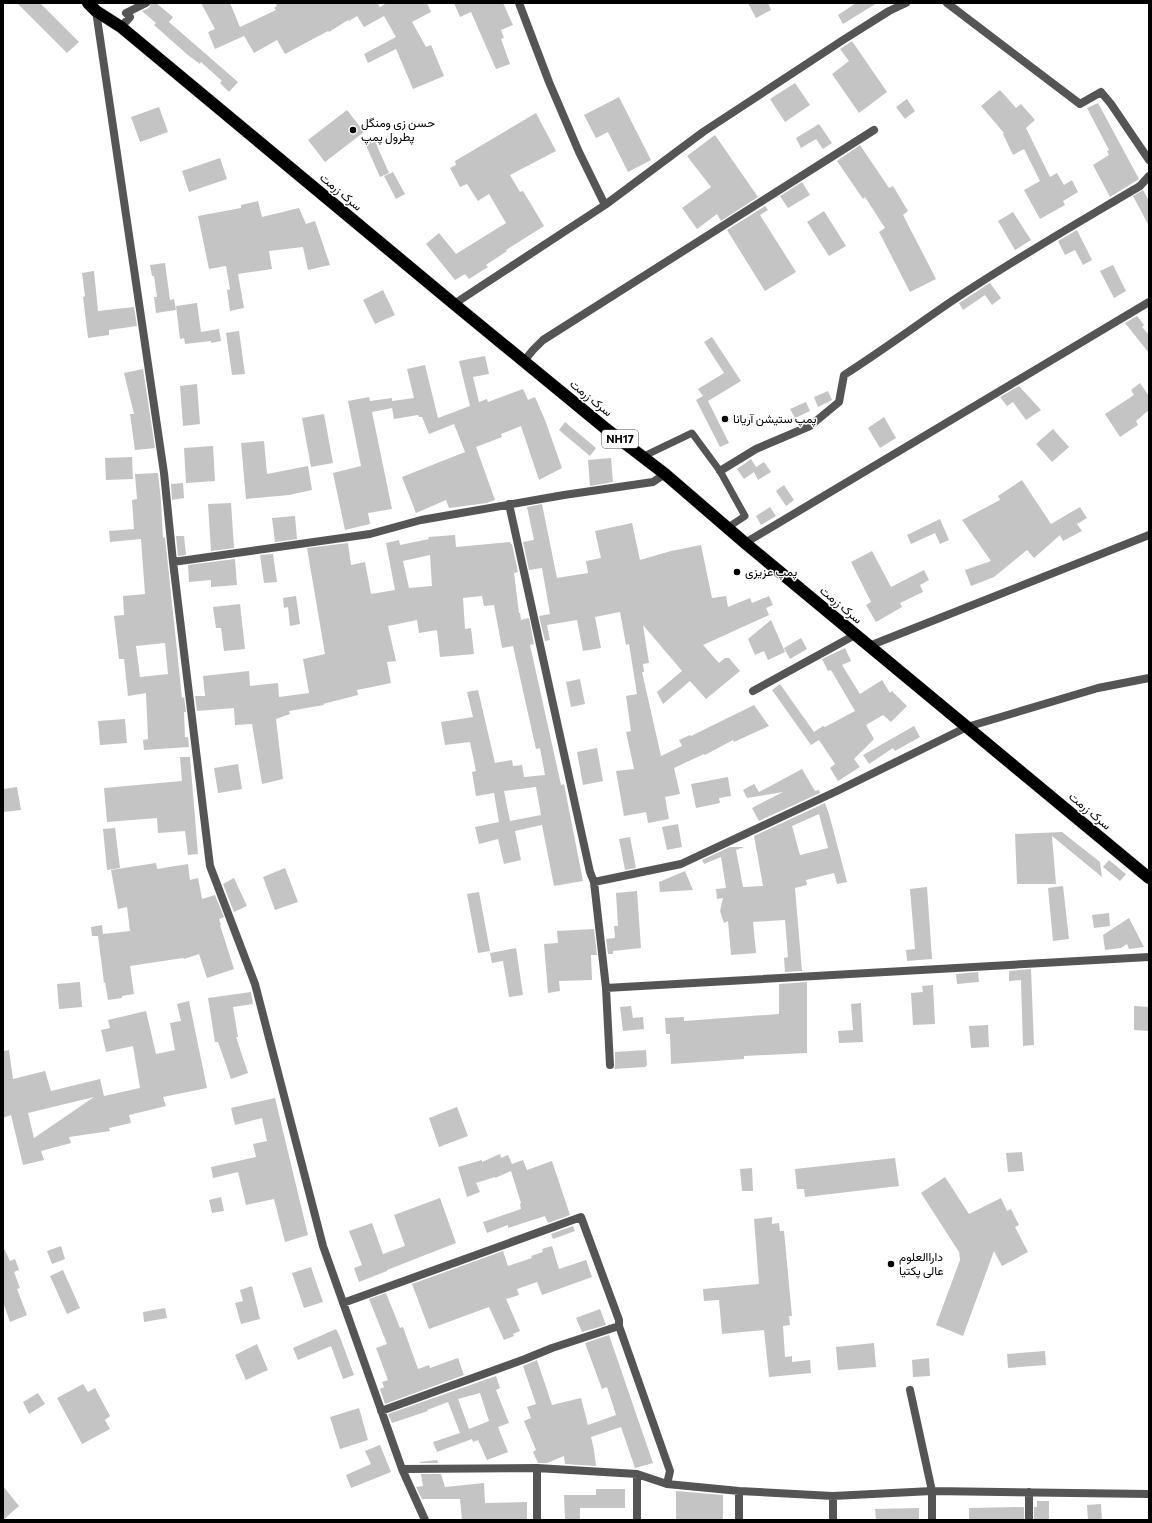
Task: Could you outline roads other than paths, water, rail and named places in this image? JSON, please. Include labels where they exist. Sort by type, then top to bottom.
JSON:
[{"type":"highway","name":"سرک زرمت","points":[[92,7],[121,27],[454,304],[665,474],[855,635],[1149,878]]},
{"type":"street","points":[[121,27],[130,18],[126,13],[146,3]]},
{"type":"street","points":[[520,3],[549,82],[579,152],[605,205]]},
{"type":"street","points":[[454,304],[605,205],[703,132],[888,11],[906,3]]},
{"type":"street","points":[[946,3],[1080,104],[1101,92],[1149,160]]},
{"type":"street","points":[[92,7],[164,472],[173,562],[210,866],[255,984],[323,1246],[402,1469],[424,1520]]},
{"type":"street","points":[[524,361],[543,340],[874,130]]},
{"type":"street","points":[[720,471],[756,449],[810,426],[839,402],[844,375],[883,350],[962,294],[1040,245],[1140,186],[1149,176]]},
{"type":"street","points":[[745,543],[1149,302]]},
{"type":"street","points":[[173,562],[370,534],[421,520],[564,495],[654,482],[665,474]]},
{"type":"street","points":[[509,504],[590,872],[594,882],[606,988],[610,1066]]},
{"type":"street","points":[[869,646],[1149,535]]},
{"type":"street","points":[[753,691],[855,635]]},
{"type":"street","points":[[594,882],[681,864],[837,791],[967,727],[1098,688],[1149,678]]},
{"type":"street","points":[[606,988],[1149,957]]},
{"type":"street","points":[[343,1303],[580,1217],[620,1320],[619,1326],[670,1471],[667,1484]]},
{"type":"street","points":[[381,1411],[525,1360],[552,1348],[619,1326]]},
{"type":"street","points":[[910,1390],[932,1491],[932,1520]]},
{"type":"street","points":[[402,1469],[537,1468],[637,1474],[667,1484],[739,1491],[833,1496],[932,1491],[1149,1494]]},
{"type":"street","points":[[537,1468],[537,1520]]},
{"type":"street","points":[[637,1474],[637,1520]]},
{"type":"street","points":[[738,1520],[739,1491]]},
{"type":"street","points":[[1029,1492],[1029,1520]]},
{"type":"street","points":[[833,1496],[834,1520]]},
{"type":"lane","points":[[642,456],[692,433],[720,471],[745,516],[727,528]]},
{"type":"place","name":"حسن زی ومنگل پطرول پمپ","points":[[353,130]]},
{"type":"place","name":"پمپ ستیشن آریانا","points":[[725,419]]},
{"type":"place","name":"پمپ عزیزی","points":[[737,572]]},
{"type":"place","name":"داراالعلوم عالی پکتیا","points":[[891,1264]]}]
